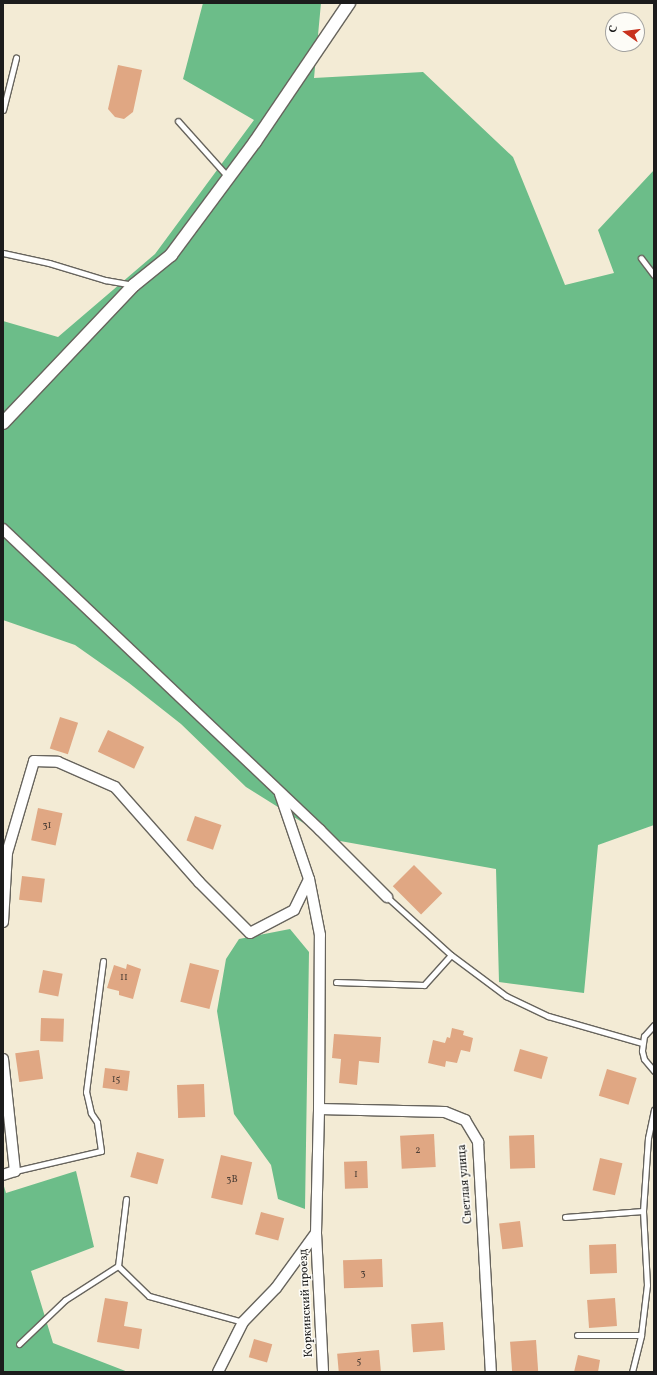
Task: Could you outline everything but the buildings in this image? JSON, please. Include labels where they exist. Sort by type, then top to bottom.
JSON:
[{"type":"street","points":[[3,424],[134,285],[171,255],[255,142],[349,3]]},
{"type":"street","points":[[3,529],[280,794],[320,830],[387,897]]},
{"type":"street","points":[[3,922],[7,853],[34,761],[58,762],[115,787],[199,882],[250,933],[294,910],[310,879]]},
{"type":"street","name":"Коркинский проезд","points":[[280,794],[310,879],[320,935],[319,1109],[316,1234],[323,1372]]},
{"type":"street","points":[[3,1059],[15,1171],[3,1175]]},
{"type":"street","name":"Светлая улица","points":[[319,1109],[445,1112],[465,1120],[478,1142],[491,1372]]},
{"type":"street","points":[[218,1372],[243,1322],[276,1288],[316,1234]]},
{"type":"lane","points":[[3,110],[16,58]]},
{"type":"lane","points":[[178,121],[229,178]]},
{"type":"lane","points":[[3,253],[49,263],[105,280],[134,285]]},
{"type":"lane","points":[[641,258],[654,275]]},
{"type":"lane","points":[[387,897],[451,956],[506,996],[548,1016],[642,1043]]},
{"type":"lane","points":[[336,982],[424,985],[451,956]]},
{"type":"lane","points":[[15,1171],[101,1151],[97,1122],[91,1113],[86,1092],[103,961]]},
{"type":"lane","points":[[654,1025],[644,1036],[642,1043],[644,1059],[654,1071]]},
{"type":"lane","points":[[632,1372],[641,1335],[647,1285],[643,1211],[648,1138],[654,1110]]},
{"type":"lane","points":[[118,1266],[126,1200]]},
{"type":"lane","points":[[565,1217],[643,1211]]},
{"type":"lane","points":[[118,1266],[149,1296],[243,1322]]},
{"type":"lane","points":[[19,1344],[65,1300],[118,1266]]},
{"type":"lane","points":[[577,1335],[641,1335]]},
{"type":"green space","points":[[203,3],[321,3],[314,78],[423,72],[513,157],[565,285],[614,273],[598,230],[654,170],[654,825],[598,845],[584,993],[499,982],[496,869],[329,839],[246,787],[181,724],[129,683],[75,645],[3,620],[3,321],[58,337],[155,254],[254,120],[183,79]]},
{"type":"green space","points":[[290,929],[309,952],[305,1209],[278,1199],[271,1165],[234,1114],[217,1011],[226,959],[239,939]]},
{"type":"green space","points":[[76,1171],[94,1247],[31,1271],[53,1343],[128,1372],[3,1372],[3,1183],[6,1193]]}]
